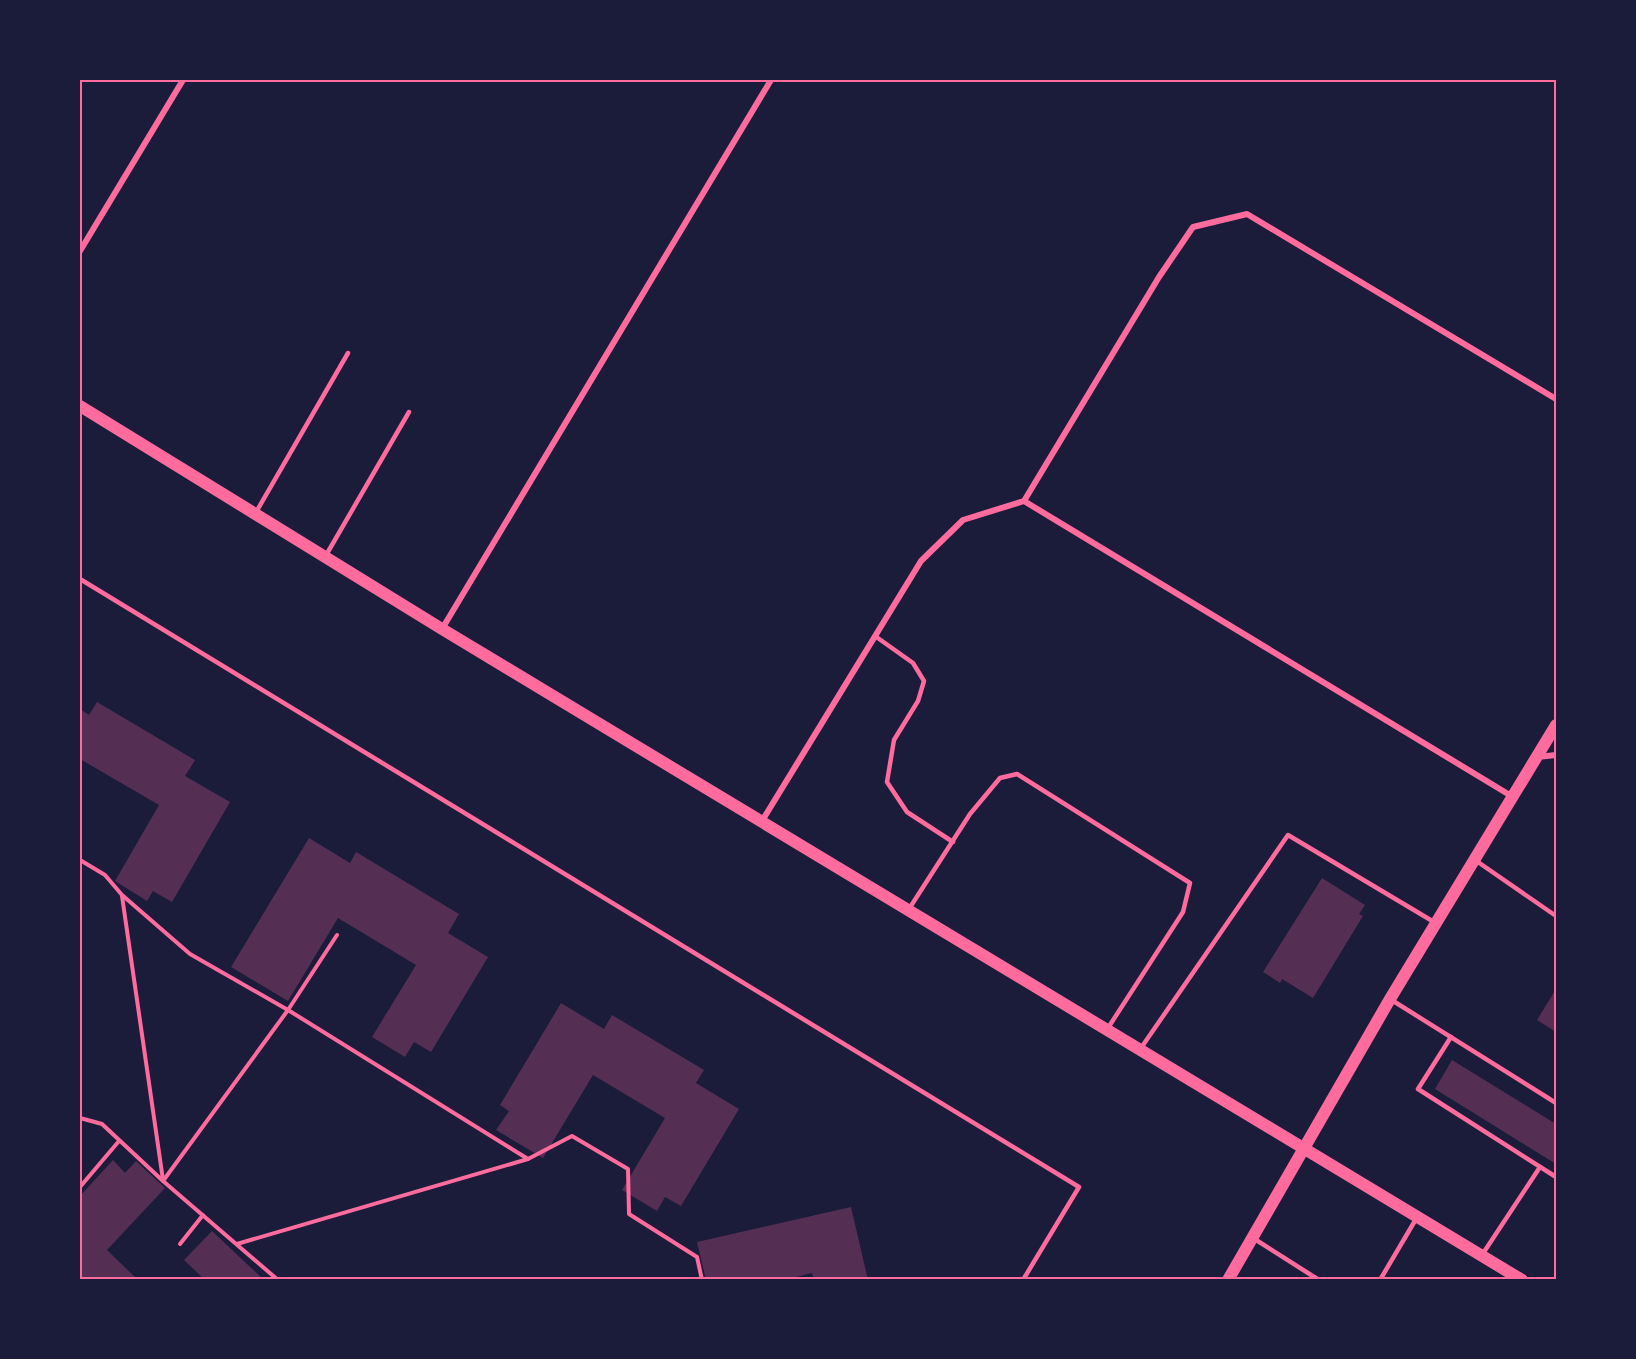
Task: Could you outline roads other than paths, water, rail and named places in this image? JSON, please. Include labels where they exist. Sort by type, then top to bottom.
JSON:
[{"type":"main road","points":[[80,406],[442,629],[1522,1280]]},
{"type":"main road","points":[[1227,1280],[1390,999],[1557,725]]},
{"type":"street","points":[[80,251],[183,80]]},
{"type":"street","points":[[442,629],[771,80]]},
{"type":"street","points":[[762,822],[921,561],[963,520],[1024,501],[1159,277],[1193,227],[1247,214],[1557,399]]},
{"type":"street","points":[[1024,501],[1513,797]]},
{"type":"street","points":[[1536,758],[1557,755]]},
{"type":"lane","points":[[255,514],[348,353]]},
{"type":"lane","points":[[325,557],[409,412]]},
{"type":"lane","points":[[80,579],[1079,1187],[1023,1280]]},
{"type":"lane","points":[[875,636],[912,663],[924,681],[918,701],[894,740],[886,782],[908,812],[953,842]]},
{"type":"lane","points":[[908,910],[970,814],[1000,778],[1017,774],[1191,883],[1183,912],[1107,1030]]},
{"type":"lane","points":[[1139,1050],[1288,835],[1436,923]]},
{"type":"lane","points":[[1475,859],[1557,916]]},
{"type":"lane","points":[[1390,999],[1557,1103]]},
{"type":"lane","points":[[1451,1037],[1418,1089],[1557,1177]]},
{"type":"lane","points":[[1482,1255],[1540,1167]]},
{"type":"lane","points":[[1380,1280],[1418,1217]]},
{"type":"lane","points":[[1253,1238],[1319,1280]]}]
